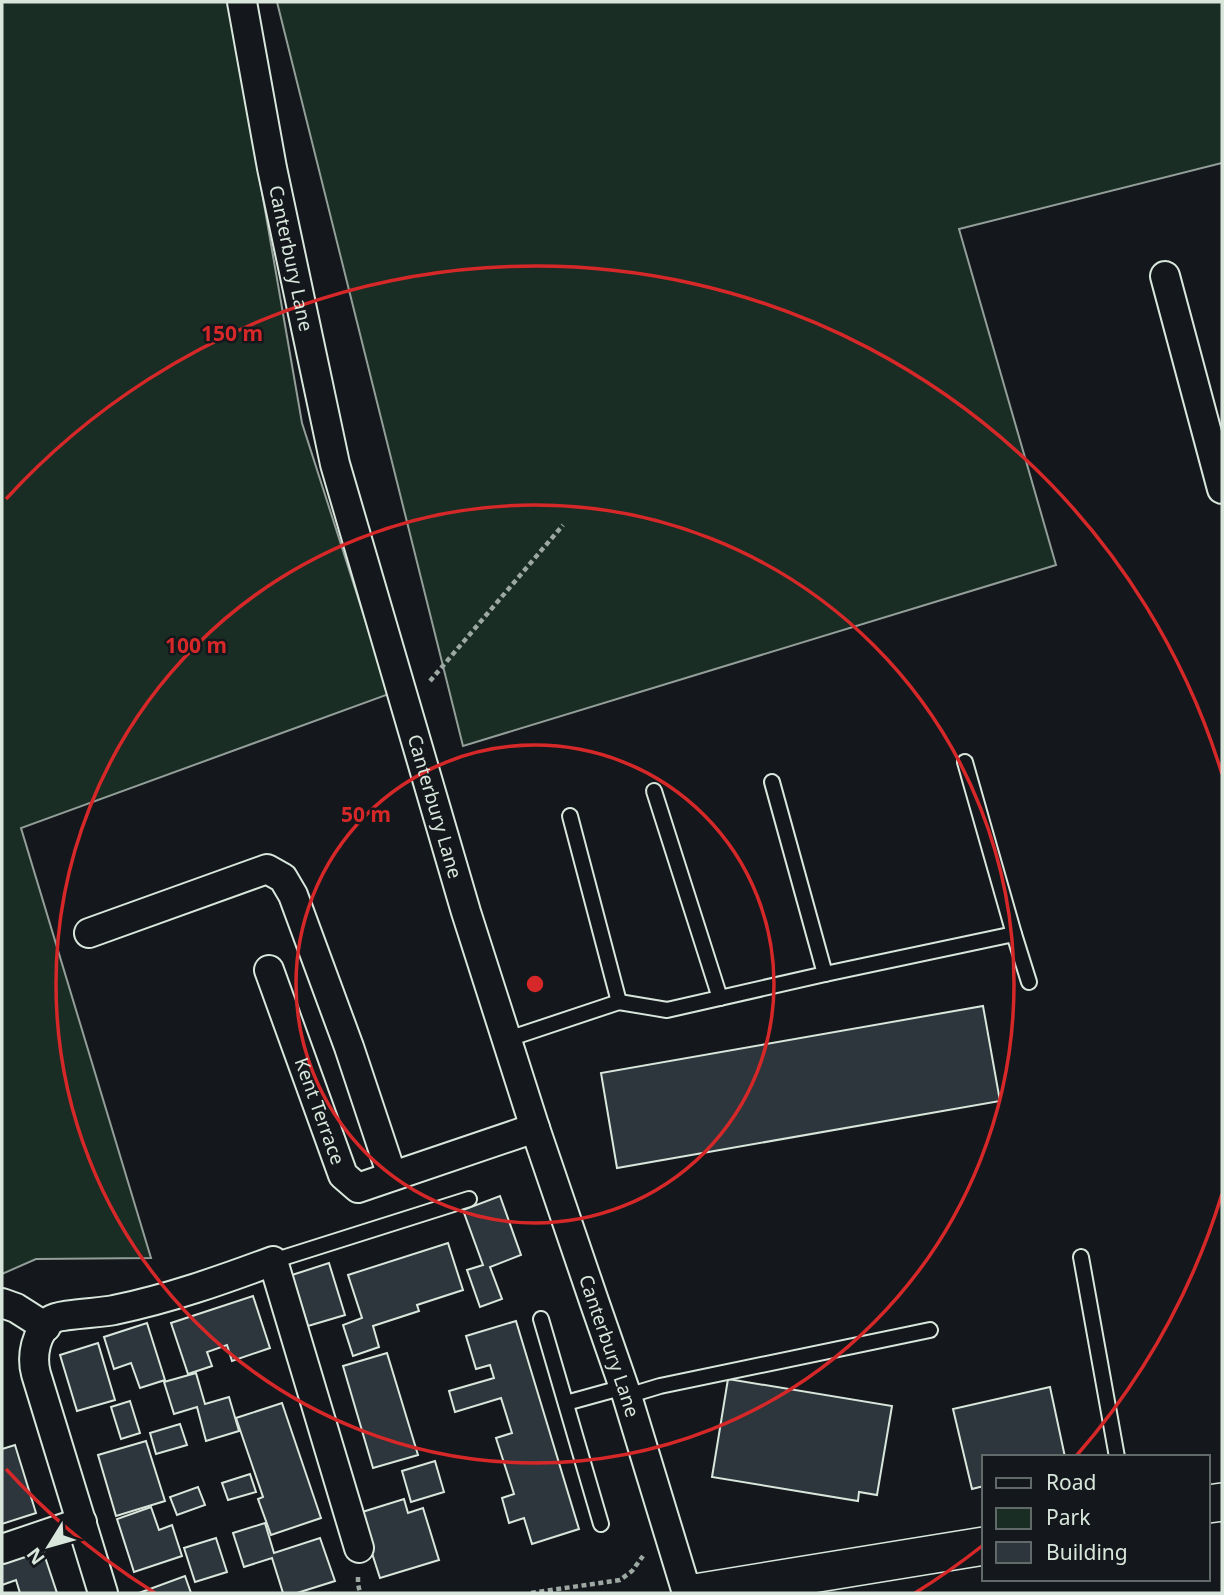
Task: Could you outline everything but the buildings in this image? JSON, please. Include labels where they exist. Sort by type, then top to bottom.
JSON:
[{"type":"street","name":"Canterbury Lane","points":[[242,2],[272,168],[335,464],[466,912],[626,1391],[687,1593]]},
{"type":"street","points":[[1165,276],[1222,489]]},
{"type":"street","points":[[89,933],[267,869],[283,878],[293,895],[349,1046],[392,1176]]},
{"type":"street","name":"Kent Terrace","points":[[269,970],[343,1175],[358,1188],[536,1128]]},
{"type":"street","points":[[103,1593],[33,1364],[35,1345],[51,1320],[58,1317],[122,1309],[273,1261],[359,1548]]},
{"type":"street","points":[[2,1303],[16,1308],[46,1327]]},
{"type":"street","points":[[2,1549],[82,1522]]},
{"type":"street","points":[[695,1593],[982,1546]]},
{"type":"lane","points":[[965,762],[1029,982]]},
{"type":"lane","points":[[772,782],[825,974]]},
{"type":"lane","points":[[654,791],[720,998]]},
{"type":"lane","points":[[570,816],[619,1002]]},
{"type":"lane","points":[[508,1039],[619,1002],[667,1010],[1014,934]]},
{"type":"lane","points":[[273,1261],[468,1199]]},
{"type":"lane","points":[[1081,1257],[1117,1455]]},
{"type":"lane","points":[[541,1319],[601,1524]]},
{"type":"lane","points":[[566,1403],[660,1387],[930,1330]]},
{"type":"path","points":[[406,708],[563,525]]},
{"type":"green space","points":[[2,2],[229,2],[302,423],[389,694],[21,828],[151,1258],[36,1259],[2,1274]]},
{"type":"green space","points":[[277,2],[1222,2],[1222,163],[959,229],[1056,565],[463,746]]}]
